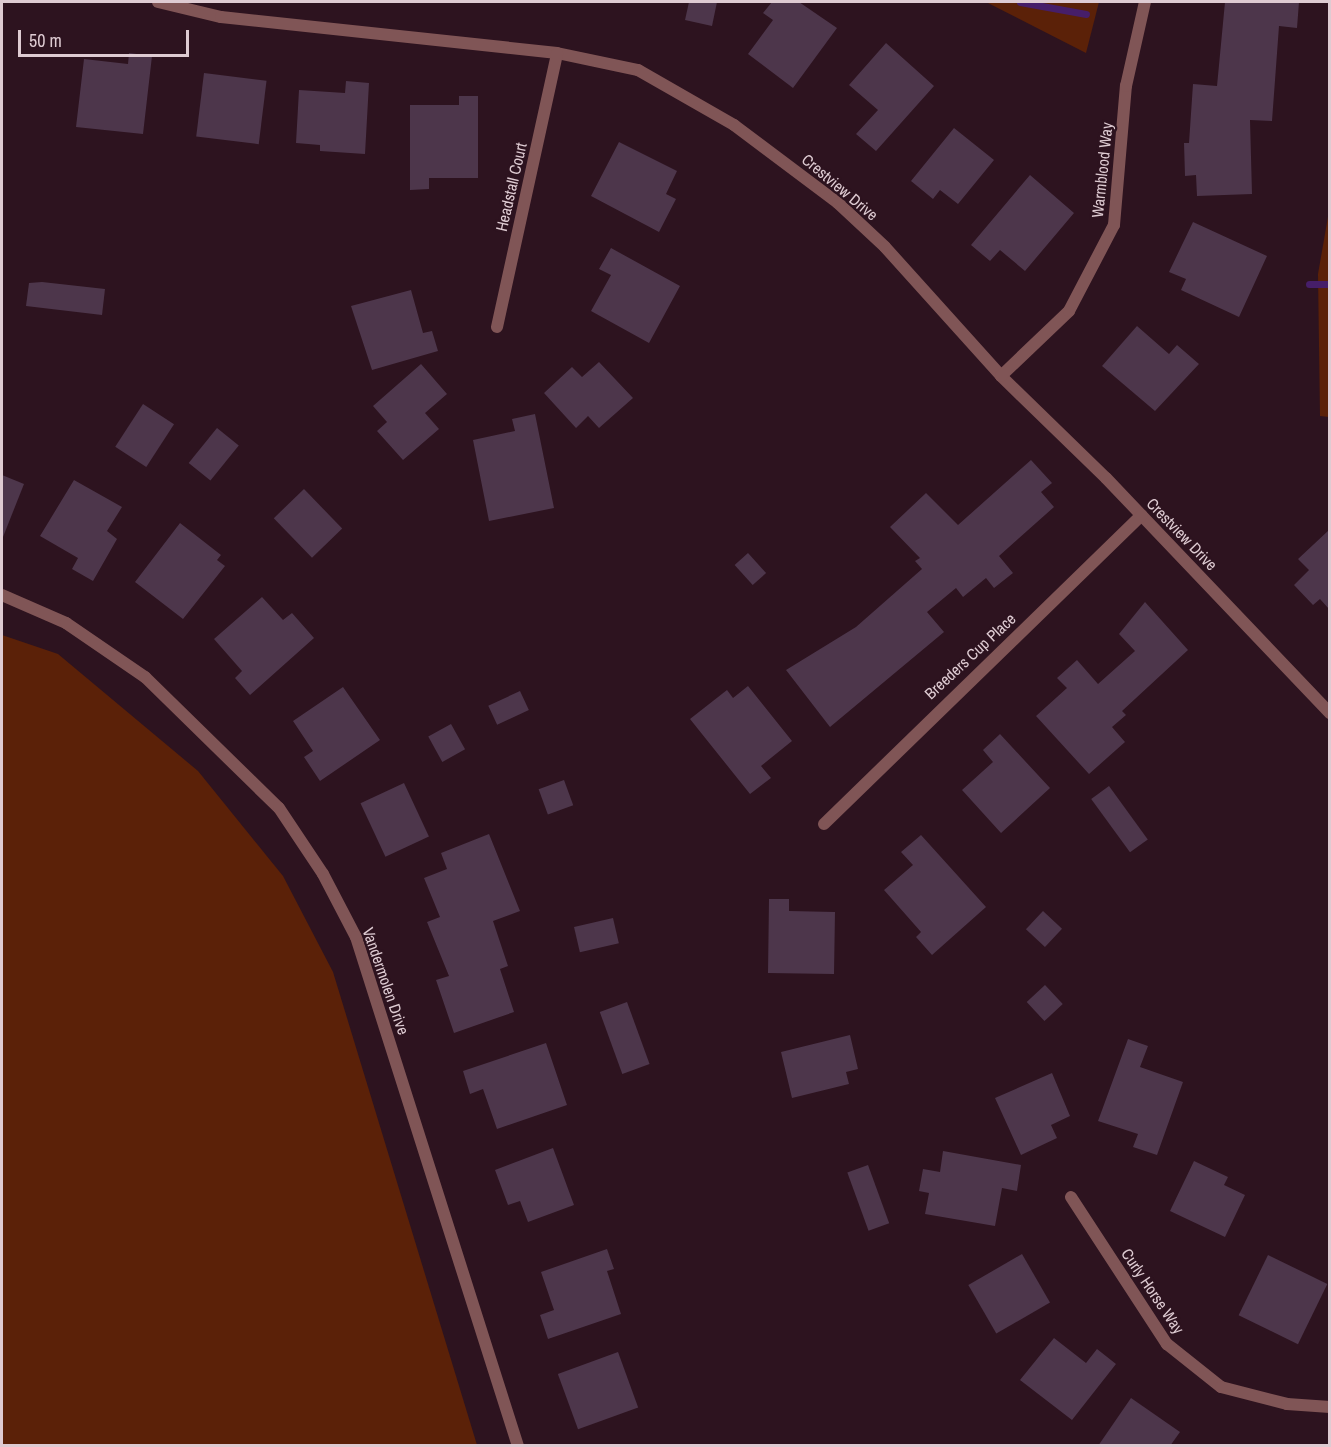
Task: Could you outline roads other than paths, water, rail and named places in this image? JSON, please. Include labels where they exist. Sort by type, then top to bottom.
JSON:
[{"type":"street","name":"Crestview Drive","points":[[158,2],[221,17],[557,53],[638,70],[734,125],[877,240],[1001,376],[1142,515],[1329,713]]},
{"type":"street","name":"Warmblood Way","points":[[1001,376],[1069,311],[1114,225],[1126,86],[1145,2]]},
{"type":"street","name":"Headstall Court","points":[[497,327],[557,53]]},
{"type":"street","name":"Breeders Cup Place","points":[[824,824],[894,750],[1142,515]]},
{"type":"street","name":"Vandermolen Drive","points":[[2,595],[66,623],[145,677],[279,808],[324,874],[356,938],[518,1446]]},
{"type":"street","name":"Curly Horse Way","points":[[1071,1197],[1167,1344],[1221,1388],[1287,1404],[1329,1407]]},
{"type":"waterway","points":[[1020,2],[1086,14]]},
{"type":"waterway","points":[[1309,284],[1330,284]]}]
